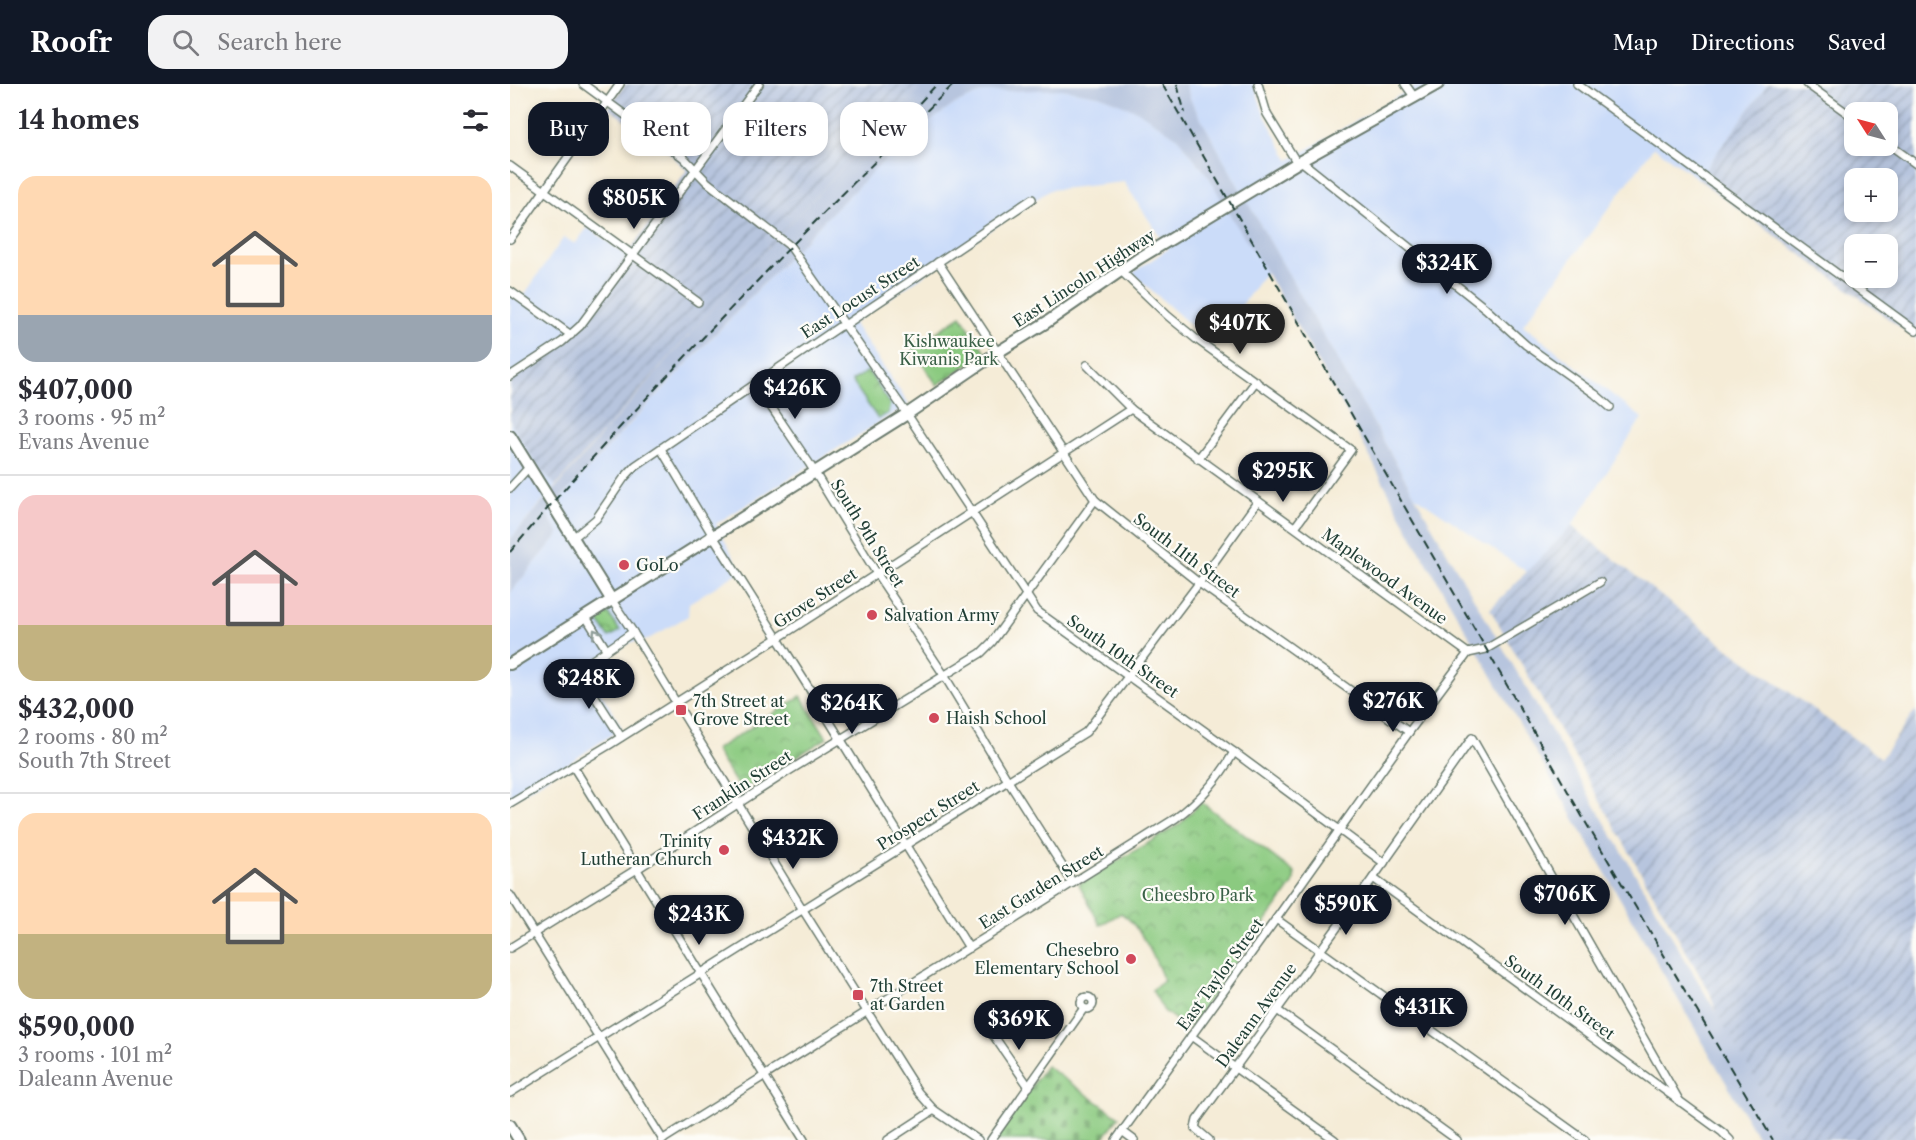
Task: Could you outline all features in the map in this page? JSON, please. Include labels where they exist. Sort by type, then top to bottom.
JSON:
[{"type":"main road","name":"East Lincoln Highway","points":[[510,664],[907,414],[998,352],[1047,322],[1120,270],[1299,162],[1438,84]]},
{"type":"main road","points":[[510,436],[611,599]]},
{"type":"main road","points":[[510,1125],[519,1140]]},
{"type":"street","name":"South 10th Street","points":[[582,84],[607,102]]},
{"type":"street","points":[[607,102],[620,84]]},
{"type":"street","points":[[510,376],[571,335],[580,326],[759,84]]},
{"type":"street","points":[[1258,84],[1267,114],[1299,162],[1485,308],[1526,345],[1610,406]]},
{"type":"street","points":[[1406,84],[1415,98]]},
{"type":"street","points":[[1577,84],[1916,331]]},
{"type":"street","points":[[1807,84],[1844,111]]},
{"type":"street","name":"South 10th Street","points":[[609,103],[684,158],[707,182],[790,246],[907,414],[1037,611],[1384,862]]},
{"type":"street","points":[[1898,150],[1916,164]]},
{"type":"street","points":[[510,239],[569,156]]},
{"type":"street","points":[[510,166],[698,302]]},
{"type":"street","name":"East Locust Street","points":[[573,538],[596,519],[631,470],[755,383],[1032,199]]},
{"type":"street","name":"South 11th Street","points":[[938,262],[1095,501],[1199,583],[1408,732]]},
{"type":"street","points":[[1120,270],[1196,339],[1351,450],[1295,527]]},
{"type":"street","points":[[510,291],[571,335]]},
{"type":"street","name":"Maplewood Avenue","points":[[1087,365],[1131,410],[1468,653]]},
{"type":"street","points":[[1198,459],[1256,381]]},
{"type":"street","name":"South 9th Street","points":[[755,383],[814,471],[877,574],[944,675],[1008,781],[1074,882]]},
{"type":"street","name":"Grove Street","points":[[510,804],[676,703],[1131,410]]},
{"type":"street","points":[[661,448],[713,536],[969,948]]},
{"type":"street","points":[[510,488],[530,466]]},
{"type":"street","name":"Franklin Street","points":[[510,948],[637,870],[738,803],[976,657],[987,648],[1095,501]]},
{"type":"street","name":"Prospect Street","points":[[510,1093],[1086,732],[1258,501]]},
{"type":"street","points":[[1468,653],[1492,645],[1600,582]]},
{"type":"street","points":[[611,599],[918,1092],[934,1110],[978,1140]]},
{"type":"street","points":[[586,616],[606,649]]},
{"type":"street","points":[[621,737],[578,670],[633,632]]},
{"type":"street","name":"East Taylor Street","points":[[1116,1140],[1408,732],[1468,653]]},
{"type":"street","name":"Daleann Avenue","points":[[1209,1140],[1195,1128],[1197,1120],[1472,738],[1680,1102]]},
{"type":"street","name":"East Garden Street","points":[[662,1140],[1165,826],[1193,806],[1234,752]]},
{"type":"street","points":[[573,766],[804,1140]]},
{"type":"street","name":"South 10th Street","points":[[1373,878],[1730,1140]]},
{"type":"street","points":[[510,895],[662,1140]]},
{"type":"street","points":[[1276,919],[1585,1140]]},
{"type":"street","points":[[991,1140],[1084,1008]]},
{"type":"street","points":[[1277,1010],[1457,1140]]},
{"type":"street","points":[[989,1029],[1029,1087]]},
{"type":"street","points":[[1191,1036],[1335,1140]]},
{"type":"street","points":[[888,1140],[934,1110]]},
{"type":"street","points":[[1122,1131],[1134,1140]]},
{"type":"street","points":[[1567,1140],[1573,1132]]},
{"type":"shaded area","points":[[625,84],[923,84],[906,102],[840,102],[840,156],[854,156],[716,304],[556,486],[536,464],[510,421],[510,380],[565,345],[589,307],[687,170],[672,156],[711,156],[711,102],[621,102],[621,117],[609,107]]},
{"type":"shaded area","points":[[923,84],[1185,84],[1191,101],[1240,189],[1449,556],[1791,1140],[1759,1140],[1415,542],[1343,406],[1266,272],[1209,177],[1178,138],[1138,111],[1099,95],[1063,89],[983,92],[955,104],[928,123],[928,102],[906,102]]},
{"type":"shaded area","points":[[1185,84],[1254,84],[1264,114],[1289,160],[1419,84],[1768,84],[1698,179],[1654,147],[1523,325],[1642,418],[1572,526],[1527,572],[1415,496],[1240,189],[1191,101]]},
{"type":"shaded area","points":[[1768,84],[1916,84],[1916,339],[1847,288],[1898,288],[1898,234],[1844,234],[1844,286],[1698,179]]},
{"type":"shaded area","points":[[1063,89],[1099,95],[1139,111],[1178,138],[1209,177],[1266,272],[1213,345],[1132,273],[1168,249],[1124,182],[1050,190],[853,323],[909,404],[716,524],[741,571],[689,603],[688,616],[647,640],[631,642],[588,670],[622,728],[510,802],[510,593],[559,534],[547,514],[830,214],[889,156],[928,156],[928,123],[955,104],[983,92]]},
{"type":"shaded area","points":[[854,156],[889,156],[623,430],[547,514],[559,534],[510,593],[510,540],[716,304]]},
{"type":"shaded area","points":[[588,227],[626,255],[565,345],[510,380],[510,294],[520,301],[564,237],[575,244]]},
{"type":"shaded area","points":[[510,421],[536,464],[556,486],[510,540]]},
{"type":"shaded area","points":[[1572,526],[1721,643],[1881,758],[1916,710],[1916,1140],[1791,1140],[1717,1015],[1710,993],[1490,609]]},
{"type":"green space","name":"Kishwaukee Kiwanis Park","points":[[961,316],[986,353],[937,385],[912,348]]},
{"type":"green space","points":[[868,371],[890,404],[888,413],[878,419],[852,381]]},
{"type":"green space","points":[[608,613],[620,631],[609,637],[597,619]]},
{"type":"green space","points":[[801,696],[827,738],[741,791],[715,750]]},
{"type":"green space","name":"Cheesbro Park","points":[[1201,802],[1295,873],[1293,884],[1188,1029],[1164,1011],[1152,990],[1164,981],[1152,953],[1135,926],[1121,913],[1100,925],[1079,884],[1180,824]]},
{"type":"green space","points":[[1046,1066],[1119,1117],[1102,1140],[994,1140]]},
{"type":"railway","points":[[920,102],[937,84]]},
{"type":"railway","points":[[510,552],[671,371],[839,197],[954,84]]},
{"type":"railway","points":[[1162,84],[1586,823],[1773,1140]]},
{"type":"railway","points":[[1177,84],[1185,113]]},
{"type":"place","name":"GoLo","points":[[624,565]]},
{"type":"place","name":"Salvation Army","points":[[872,615]]},
{"type":"place","name":"7th Street at Grove Street","points":[[681,710]]},
{"type":"place","name":"Haish School","points":[[934,718]]},
{"type":"place","name":"Trinity Lutheran Church","points":[[724,850]]},
{"type":"place","name":"Chesebro Elementary School","points":[[1131,959]]},
{"type":"place","name":"7th Street at Garden","points":[[858,995]]}]
